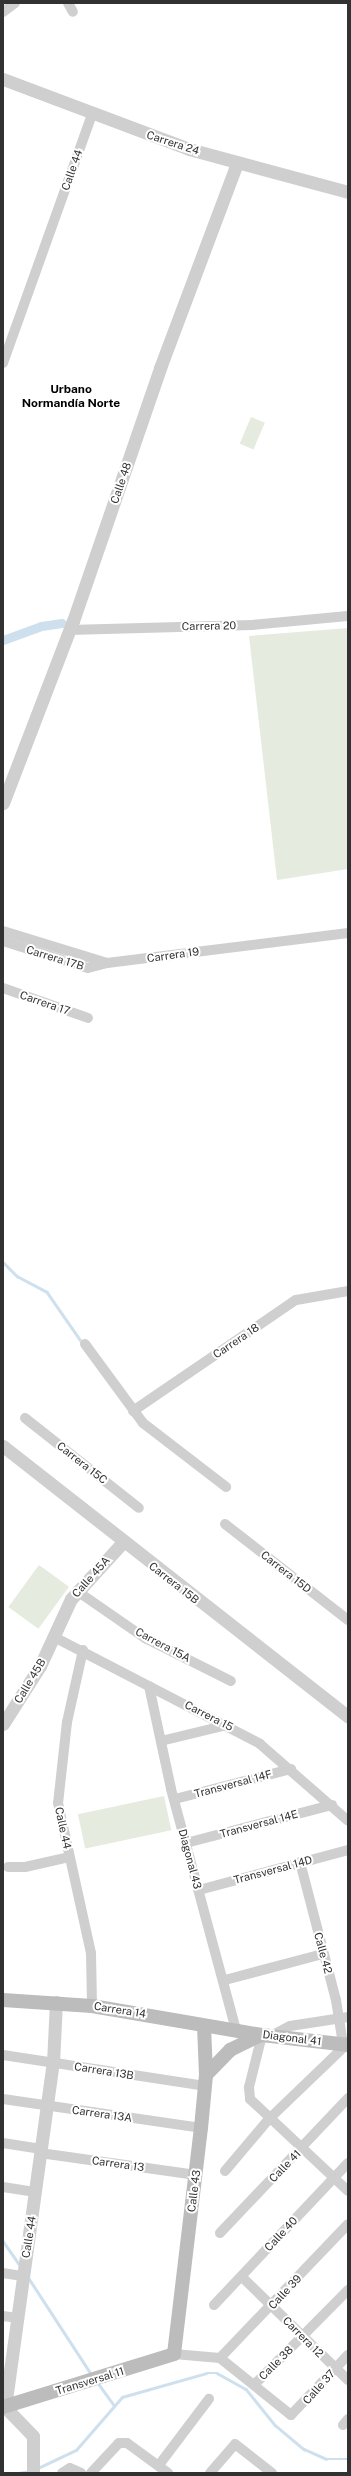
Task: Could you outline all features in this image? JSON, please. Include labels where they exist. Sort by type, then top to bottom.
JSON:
[{"type":"main road","name":"Carrera 14","points":[[3,2000],[56,2002],[92,2006],[204,2026],[236,2030]]},
{"type":"main road","name":"Calle 43","points":[[174,2354],[206,2081],[204,2026]]},
{"type":"main road","name":"Diagonal 41","points":[[236,2030],[346,2045]]},
{"type":"main road","points":[[206,2081],[230,2050],[267,2035]]},
{"type":"main road","name":"Transversal 11","points":[[4,2407],[174,2354]]},
{"type":"street","points":[[3,12],[15,3]]},
{"type":"street","points":[[68,3],[74,12]]},
{"type":"street","name":"Carrera 24","points":[[3,79],[92,115],[237,163],[348,192]]},
{"type":"street","name":"Calle 44","points":[[3,363],[92,115]]},
{"type":"street","name":"Calle 48","points":[[3,803],[70,628],[155,381],[237,163]]},
{"type":"street","name":"Carrera 20","points":[[70,628],[252,625],[348,616]]},
{"type":"street","name":"Carrera 19","points":[[3,931],[101,964],[348,933]]},
{"type":"street","name":"Carrera 17B","points":[[3,941],[88,968],[101,964]]},
{"type":"street","name":"Carrera 17","points":[[3,988],[88,1018]]},
{"type":"street","name":"Carrera 18","points":[[133,1411],[296,1300],[348,1291]]},
{"type":"street","points":[[86,1344],[133,1411],[226,1487]]},
{"type":"street","name":"Carrera 15C","points":[[25,1418],[139,1508]]},
{"type":"street","name":"Carrera 15B","points":[[3,1446],[123,1542],[348,1717]]},
{"type":"street","name":"Carrera 15D","points":[[224,1524],[348,1620]]},
{"type":"street","name":"Calle 45A","points":[[54,1637],[77,1591],[123,1542]]},
{"type":"street","name":"Carrera 15A","points":[[77,1591],[145,1638],[231,1681]]},
{"type":"street","name":"Carrera 15","points":[[54,1637],[83,1650],[149,1686],[227,1724],[260,1744],[332,1805],[346,1820]]},
{"type":"street","name":"Calle 45B","points":[[3,1724],[54,1637]]},
{"type":"street","name":"Calle 44","points":[[83,1650],[67,1722],[58,1803],[91,1953],[92,2006]]},
{"type":"street","name":"Diagonal 43","points":[[149,1686],[186,1843],[224,1980],[236,2030]]},
{"type":"street","points":[[161,1741],[227,1724]]},
{"type":"street","name":"Transversal 14F","points":[[175,1799],[291,1769]]},
{"type":"street","name":"Transversal 14E","points":[[186,1843],[332,1805]]},
{"type":"street","name":"Transversal 14D","points":[[199,1890],[348,1850]]},
{"type":"street","points":[[8,1867],[25,1867],[69,1857]]},
{"type":"street","name":"Calle 42","points":[[300,1862],[323,1954],[344,2018],[346,2045]]},
{"type":"street","points":[[224,1980],[323,1954]]},
{"type":"street","name":"Calle 44","points":[[4,2407],[7,2363],[18,2318],[53,2063],[56,2002]]},
{"type":"street","points":[[344,2018],[290,2026],[267,2035],[249,2093],[269,2119],[301,2150],[348,2191]]},
{"type":"street","points":[[225,2171],[269,2119],[346,2045]]},
{"type":"street","name":"Carrera 13B","points":[[3,2055],[53,2063],[206,2081]]},
{"type":"street","name":"Calle 41","points":[[220,2234],[301,2150],[348,2098]]},
{"type":"street","name":"Carrera 13A","points":[[3,2099],[201,2128]]},
{"type":"street","name":"Carrera 13","points":[[3,2143],[40,2151],[196,2175]]},
{"type":"street","name":"Calle 40","points":[[214,2305],[242,2277],[348,2162]]},
{"type":"street","points":[[3,2187],[36,2192]]},
{"type":"street","name":"Calle 39","points":[[220,2358],[273,2305],[348,2224]]},
{"type":"street","points":[[3,2273],[23,2276]]},
{"type":"street","name":"Carrera 12","points":[[242,2277],[273,2305],[302,2338],[348,2380]]},
{"type":"street","name":"Calle 38","points":[[254,2385],[348,2290]]},
{"type":"street","points":[[3,2316],[18,2318]]},
{"type":"street","points":[[174,2354],[220,2358],[254,2385]]},
{"type":"street","name":"Calle 37","points":[[254,2385],[287,2414],[295,2413],[348,2355]]},
{"type":"street","points":[[159,2465],[209,2399]]},
{"type":"street","points":[[4,2407],[30,2430],[34,2459],[33,2473]]},
{"type":"street","points":[[91,2473],[119,2443],[136,2447],[168,2473]]},
{"type":"street","points":[[210,2473],[235,2444],[272,2473]]},
{"type":"street","points":[[66,2470],[81,2473]]},
{"type":"shaded area","points":[[251,417],[265,423],[253,450],[240,444]]},
{"type":"shaded area","points":[[348,628],[348,869],[277,880],[249,636]]},
{"type":"shaded area","points":[[39,1565],[69,1587],[38,1629],[8,1607]]},
{"type":"shaded area","points":[[164,1796],[171,1830],[85,1849],[78,1814]]},
{"type":"waterway","points":[[3,640],[41,626],[62,623]]},
{"type":"waterway","points":[[3,1262],[17,1276],[47,1292],[81,1341]]},
{"type":"waterway","points":[[3,2241],[20,2265]]},
{"type":"waterway","points":[[28,2277],[92,2375]]},
{"type":"waterway","points":[[36,2469],[76,2450],[122,2397],[207,2373],[217,2373],[246,2389],[275,2425],[304,2449],[326,2459],[348,2459]]},
{"type":"waterway","points":[[98,2383],[113,2404]]},
{"type":"waterway","points":[[18,2473],[30,2471]]},
{"type":"district","name":"Urbano Normandía Norte","points":[[71,397]]}]
